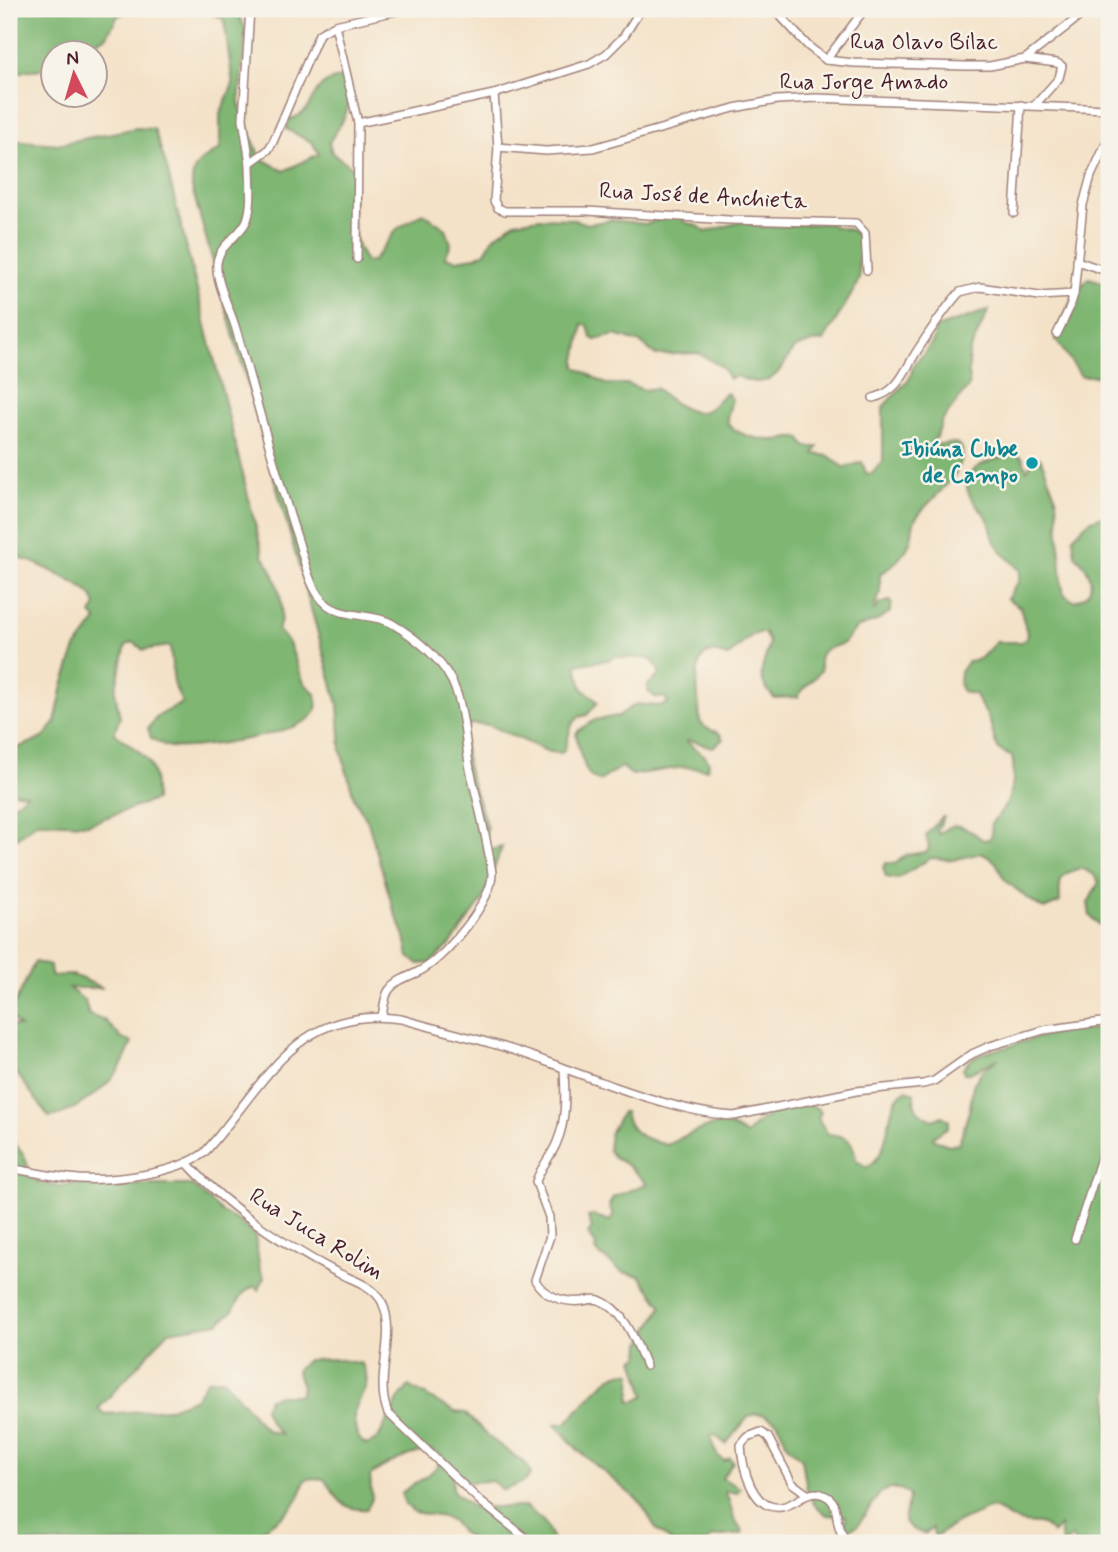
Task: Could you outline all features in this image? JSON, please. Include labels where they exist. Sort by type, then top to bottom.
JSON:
[{"type":"street","points":[[250,9],[243,119],[244,139],[250,163],[251,203],[247,221],[241,231],[219,255],[217,274],[233,320],[281,488],[318,595],[331,607],[343,613],[378,618],[406,634],[426,648],[450,678],[461,712],[469,765],[491,861],[492,881],[488,893],[461,932],[441,957],[424,970],[393,985],[386,993],[382,1016]]},
{"type":"street","points":[[250,163],[268,150],[273,142],[316,39],[324,30],[405,9]]},
{"type":"street","points":[[358,123],[494,94],[589,64],[606,54],[624,36],[640,9]]},
{"type":"street","points":[[774,9],[808,46],[826,60],[862,9]]},
{"type":"street","name":"Rua Olavo Bilac","points":[[826,60],[990,66],[1025,59],[1089,9]]},
{"type":"street","points":[[335,25],[358,123],[357,259]]},
{"type":"street","points":[[1025,59],[1062,66],[1059,78],[1035,105]]},
{"type":"street","points":[[494,94],[498,148]]},
{"type":"street","name":"Rua Jorge Amado","points":[[498,148],[546,151],[593,148],[695,118],[777,100],[816,98],[1109,109]]},
{"type":"street","points":[[1014,213],[1021,105]]},
{"type":"street","points":[[1057,334],[1074,294],[1083,205],[1091,176],[1109,138]]},
{"type":"street","name":"Rua José de Anchieta","points":[[498,148],[495,201],[498,208],[505,211],[587,211],[729,220],[856,223],[865,233],[867,271]]},
{"type":"street","points":[[1077,261],[1109,272]]},
{"type":"street","points":[[873,398],[885,396],[900,382],[916,352],[951,300],[960,292],[980,287],[1039,296],[1074,294]]},
{"type":"street","points":[[9,1168],[82,1179],[149,1173],[187,1163],[204,1153],[282,1057],[300,1040],[336,1023],[382,1016],[467,1037],[684,1107],[715,1115],[734,1116],[844,1093],[923,1084],[934,1081],[972,1054],[990,1046],[1044,1030],[1109,1021]]},
{"type":"street","points":[[564,1069],[563,1127],[536,1182],[549,1216],[550,1237],[536,1280],[538,1287],[559,1299],[596,1299],[614,1310],[623,1319],[646,1366]]},
{"type":"street","points":[[1074,1238],[1109,1133]]},
{"type":"street","name":"Rua Juca Rolim","points":[[187,1163],[222,1197],[264,1230],[373,1290],[384,1310],[388,1335],[383,1390],[383,1401],[388,1413],[481,1502],[532,1543]]},
{"type":"street","points":[[807,1494],[792,1483],[768,1437],[761,1432],[748,1437],[741,1445],[744,1473],[751,1488],[762,1501],[771,1507],[785,1507],[807,1494],[818,1493],[832,1500],[839,1528],[849,1543]]},
{"type":"green space","points":[[9,9],[130,9],[117,17],[103,38],[38,38],[38,69],[27,70],[9,79]]},
{"type":"green space","points":[[153,9],[240,9],[240,18],[246,30],[239,103],[260,158],[284,171],[319,154],[312,142],[286,129],[289,119],[305,111],[323,85],[342,78],[347,87],[349,103],[329,142],[332,153],[354,168],[354,229],[366,262],[373,261],[397,229],[423,213],[446,229],[451,244],[445,257],[456,260],[484,253],[494,237],[515,222],[539,218],[570,219],[589,224],[611,220],[646,224],[675,214],[683,218],[684,222],[698,226],[706,232],[743,221],[763,227],[828,223],[855,232],[862,245],[859,278],[824,341],[793,349],[783,367],[764,381],[756,382],[737,376],[729,379],[722,367],[698,353],[656,355],[641,343],[615,335],[595,340],[591,337],[588,326],[583,324],[576,367],[606,384],[627,384],[644,390],[656,388],[682,407],[696,412],[710,408],[727,393],[732,399],[728,424],[748,436],[775,440],[800,438],[806,447],[818,447],[814,454],[829,456],[844,468],[862,462],[866,473],[872,474],[883,461],[883,407],[910,378],[914,363],[933,341],[936,328],[989,310],[969,352],[969,386],[942,421],[931,445],[956,443],[962,448],[958,468],[946,486],[916,518],[912,536],[903,554],[880,574],[880,593],[873,608],[875,610],[878,604],[890,601],[890,612],[876,621],[856,628],[844,643],[824,650],[819,657],[821,670],[798,697],[774,698],[763,683],[762,671],[769,642],[764,633],[749,638],[727,657],[717,653],[707,654],[698,669],[700,722],[706,728],[719,733],[723,739],[713,747],[686,741],[706,757],[709,762],[707,769],[684,767],[632,775],[622,767],[599,781],[590,776],[586,769],[576,734],[595,720],[618,716],[636,704],[660,706],[668,703],[666,698],[655,697],[648,691],[648,685],[660,675],[653,661],[616,656],[609,660],[576,664],[582,688],[598,702],[587,715],[579,717],[572,724],[564,751],[560,753],[549,752],[489,725],[470,724],[463,735],[468,771],[487,827],[484,852],[502,847],[482,901],[450,945],[430,963],[419,964],[409,957],[405,936],[393,908],[368,822],[354,798],[341,750],[338,704],[192,188],[195,168],[220,149],[220,114],[233,84],[224,20],[209,13]]},
{"type":"green space","points":[[137,128],[154,129],[166,165],[263,556],[273,572],[279,592],[281,621],[278,630],[289,643],[304,683],[316,694],[316,708],[315,713],[304,722],[268,734],[201,746],[166,746],[151,738],[148,728],[158,716],[182,703],[174,684],[170,646],[143,650],[134,642],[126,645],[115,691],[120,718],[114,733],[141,753],[151,766],[155,800],[88,824],[37,822],[9,844],[9,808],[27,794],[9,792],[9,751],[43,738],[55,723],[63,685],[76,648],[97,620],[91,614],[96,606],[92,596],[86,591],[39,565],[9,556],[9,140],[58,144]]},
{"type":"green space","points":[[1089,278],[1109,284],[1109,382],[1103,384],[1097,376],[1081,376],[1056,340],[1076,291]]},
{"type":"green space","points":[[1015,453],[1022,457],[1027,470],[1034,459],[1040,457],[1057,500],[1062,585],[1064,594],[1073,601],[1087,593],[1091,581],[1086,567],[1075,555],[1073,538],[1089,522],[1109,515],[1109,929],[1102,927],[1090,916],[1088,903],[1099,882],[1093,874],[1081,868],[1064,876],[1060,883],[1060,902],[1044,909],[1010,884],[1003,877],[996,862],[981,853],[953,860],[931,858],[896,879],[886,877],[883,867],[886,863],[895,864],[906,855],[926,852],[929,848],[926,835],[942,817],[937,830],[939,834],[949,827],[958,826],[983,840],[989,839],[992,835],[991,823],[1003,809],[1013,784],[1012,756],[997,747],[988,717],[975,694],[963,692],[959,683],[960,672],[967,662],[981,658],[996,642],[1021,642],[1026,639],[1020,607],[1007,599],[1019,581],[1020,571],[995,542],[988,519],[970,497],[967,484],[968,477],[980,465]]},
{"type":"green space","points":[[35,962],[50,965],[51,976],[73,975],[103,988],[69,988],[85,1001],[89,1015],[106,1021],[121,1038],[132,1042],[119,1069],[104,1086],[76,1107],[49,1117],[9,1063],[9,1024],[20,1027],[9,1015],[9,1010]]},
{"type":"green space","points":[[1085,1029],[1109,1030],[1109,1543],[1075,1543],[1072,1537],[1062,1543],[1060,1526],[1053,1534],[1040,1524],[1016,1521],[992,1508],[960,1521],[937,1536],[934,1535],[933,1528],[924,1534],[904,1522],[909,1496],[897,1489],[881,1492],[857,1526],[847,1530],[846,1516],[827,1515],[814,1504],[807,1490],[802,1459],[787,1445],[778,1423],[764,1415],[756,1414],[749,1416],[726,1444],[714,1435],[711,1436],[718,1456],[724,1461],[730,1458],[733,1462],[722,1478],[740,1488],[737,1493],[725,1491],[742,1534],[711,1537],[707,1543],[673,1543],[657,1530],[640,1502],[579,1451],[555,1424],[566,1423],[605,1382],[623,1373],[632,1373],[630,1401],[636,1401],[645,1395],[634,1359],[640,1356],[641,1344],[662,1306],[640,1276],[622,1272],[595,1251],[596,1245],[588,1234],[592,1228],[588,1217],[593,1215],[610,1221],[613,1215],[609,1205],[613,1197],[647,1184],[608,1150],[610,1133],[622,1112],[625,1112],[630,1126],[639,1135],[667,1145],[695,1131],[719,1125],[729,1126],[746,1135],[776,1112],[793,1106],[809,1106],[821,1112],[818,1119],[828,1134],[849,1140],[854,1148],[856,1161],[867,1167],[876,1160],[882,1150],[893,1105],[898,1096],[906,1090],[914,1093],[914,1103],[920,1113],[933,1120],[942,1116],[949,1120],[948,1127],[933,1137],[934,1140],[949,1145],[959,1143],[970,1108],[973,1085],[981,1072],[999,1058],[970,1073],[964,1073],[963,1068],[968,1062],[986,1052],[1031,1039]]},
{"type":"green space","points":[[9,1144],[15,1144],[22,1152],[34,1179],[48,1185],[126,1181],[115,1185],[192,1185],[223,1213],[240,1222],[255,1236],[260,1270],[264,1277],[259,1290],[254,1286],[244,1293],[232,1311],[219,1323],[169,1331],[98,1409],[106,1414],[167,1409],[196,1398],[207,1380],[223,1379],[266,1430],[280,1434],[269,1421],[264,1408],[269,1398],[300,1395],[302,1386],[296,1371],[307,1360],[336,1359],[362,1364],[367,1379],[354,1417],[358,1438],[366,1445],[377,1440],[398,1400],[409,1386],[455,1412],[465,1413],[490,1438],[527,1465],[531,1474],[524,1482],[503,1490],[492,1481],[467,1482],[452,1473],[453,1491],[472,1507],[526,1507],[544,1522],[555,1543],[478,1543],[443,1517],[414,1512],[405,1504],[401,1493],[437,1467],[441,1457],[432,1450],[399,1459],[370,1476],[372,1499],[367,1509],[352,1508],[341,1502],[324,1479],[305,1480],[299,1497],[291,1508],[247,1543],[9,1543]]},
{"type":"place","name":"Ibiúna Clube de Campo","points":[[1032,463]]}]
